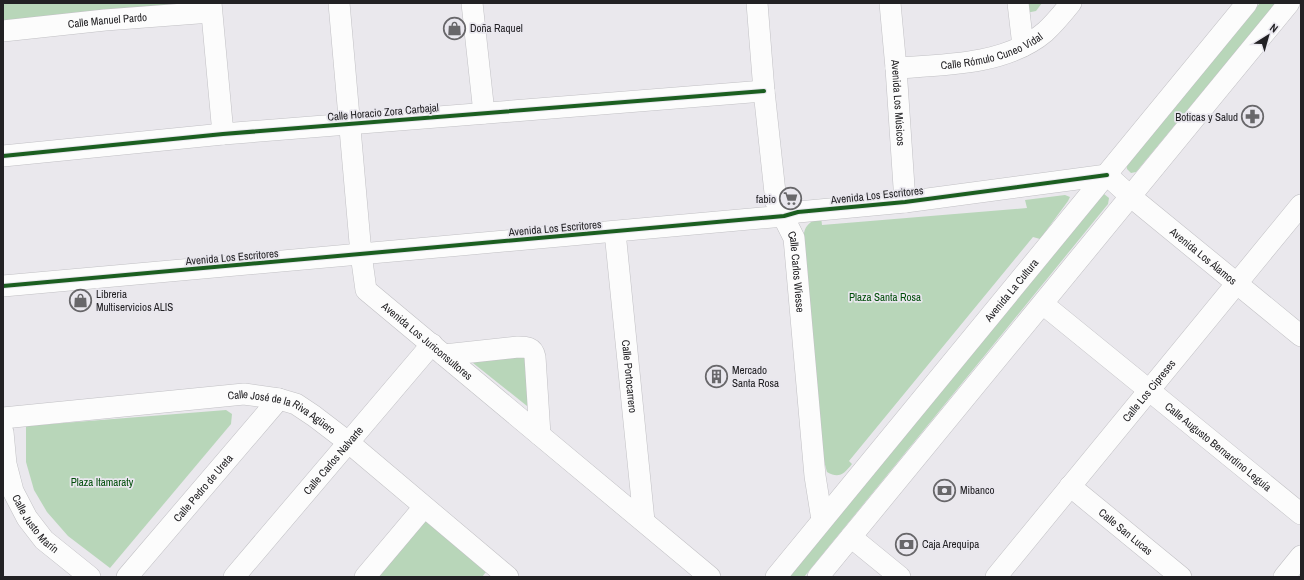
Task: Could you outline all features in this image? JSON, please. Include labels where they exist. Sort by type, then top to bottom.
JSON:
[{"type":"street","name":"Avenida Los Juriconsultores","points":[[339,3],[361,254],[366,290],[644,520],[710,577]]},
{"type":"street","points":[[472,3],[484,113]]},
{"type":"street","name":"Calle Carlos Wiesse","points":[[757,3],[764,91],[776,202],[794,238],[815,476],[822,520]]},
{"type":"street","name":"Avenida Los Músicos","points":[[890,3],[905,202]]},
{"type":"street","points":[[1018,3],[1024,46]]},
{"type":"street","name":"Calle Rómulo Cuneo Vidal","points":[[896,68],[958,64],[1003,54],[1024,46],[1044,33],[1072,3]]},
{"type":"street","name":"Avenida La Cultura","points":[[776,577],[1247,3]]},
{"type":"street","points":[[818,577],[1289,3]]},
{"type":"street","points":[[211,8],[223,134]]},
{"type":"street","name":"Calle Manuel Pardo","points":[[3,31],[211,8]]},
{"type":"street","name":"Calle Horacio Zora Carbajal","points":[[3,156],[223,134],[764,91]]},
{"type":"street","name":"Avenida Los Álamos","points":[[1107,175],[1130,196],[1301,336]]},
{"type":"street","name":"Avenida Los Escritores","points":[[3,286],[784,216],[798,212],[905,202],[1107,175]]},
{"type":"street","name":"Calle Los Cipreses","points":[[996,577],[1301,205]]},
{"type":"street","name":"Calle Portocarrero","points":[[615,232],[644,520]]},
{"type":"street","name":"Calle Augusto Bernardino Leguía","points":[[1043,304],[1301,514]]},
{"type":"street","points":[[438,350],[518,347],[527,347],[531,349],[534,352],[540,435]]},
{"type":"street","name":"Calle Carlos Nalvarte","points":[[234,577],[348,442],[438,350]]},
{"type":"street","name":"Calle José de la Riva Agüero","points":[[3,418],[244,394],[279,399],[296,404],[348,442],[508,577]]},
{"type":"street","name":"Calle Pedro de Ureta","points":[[127,577],[279,399]]},
{"type":"street","name":"Calle Justo Marín","points":[[3,432],[6,464],[13,491],[27,518],[44,540],[90,577]]},
{"type":"street","name":"Calle San Lucas","points":[[1070,486],[1181,577]]},
{"type":"street","points":[[366,577],[424,507]]},
{"type":"street","points":[[851,537],[900,577]]},
{"type":"street","points":[[1284,577],[1301,556]]},
{"type":"green space","points":[[3,3],[187,3],[3,21]]},
{"type":"green space","points":[[1019,3],[1042,3],[1036,11],[1026,13]]},
{"type":"green space","points":[[1260,3],[1276,3],[1136,172],[1131,173],[1127,169],[1126,164]]},
{"type":"green space","points":[[1104,194],[1109,198],[1108,204],[804,577],[787,577],[1098,196]]},
{"type":"green space","name":"Plaza Santa Rosa","points":[[1065,195],[1070,197],[1068,201],[1040,239],[1033,237],[849,461],[852,464],[849,468],[844,473],[838,475],[827,472],[824,461],[804,248],[804,233],[807,225],[821,217],[822,225],[1027,208],[1025,200]]},
{"type":"green space","points":[[522,355],[525,358],[531,404],[527,406],[473,363],[474,358]]},
{"type":"green space","name":"Plaza Itamaraty","points":[[226,410],[232,414],[231,424],[110,568],[68,536],[47,512],[34,490],[26,462],[26,426]]},
{"type":"green space","points":[[423,511],[490,567],[482,577],[372,577]]},
{"type":"cycle path","points":[[3,156],[223,134],[764,91]]},
{"type":"cycle path","points":[[3,286],[784,216],[798,212],[905,202],[1107,175]]},
{"type":"place","name":"Doña Raquel","points":[[454,28]]},
{"type":"place","name":"Boticas y Salud","points":[[1253,117]]},
{"type":"place","name":"fabio","points":[[791,199]]},
{"type":"place","name":"Libreria Multiservicios ALIS","points":[[81,300]]},
{"type":"place","name":"Mercado Santa Rosa","points":[[716,376]]},
{"type":"place","name":"Mibanco","points":[[945,490]]},
{"type":"place","name":"Caja Arequipa","points":[[906,544]]}]
